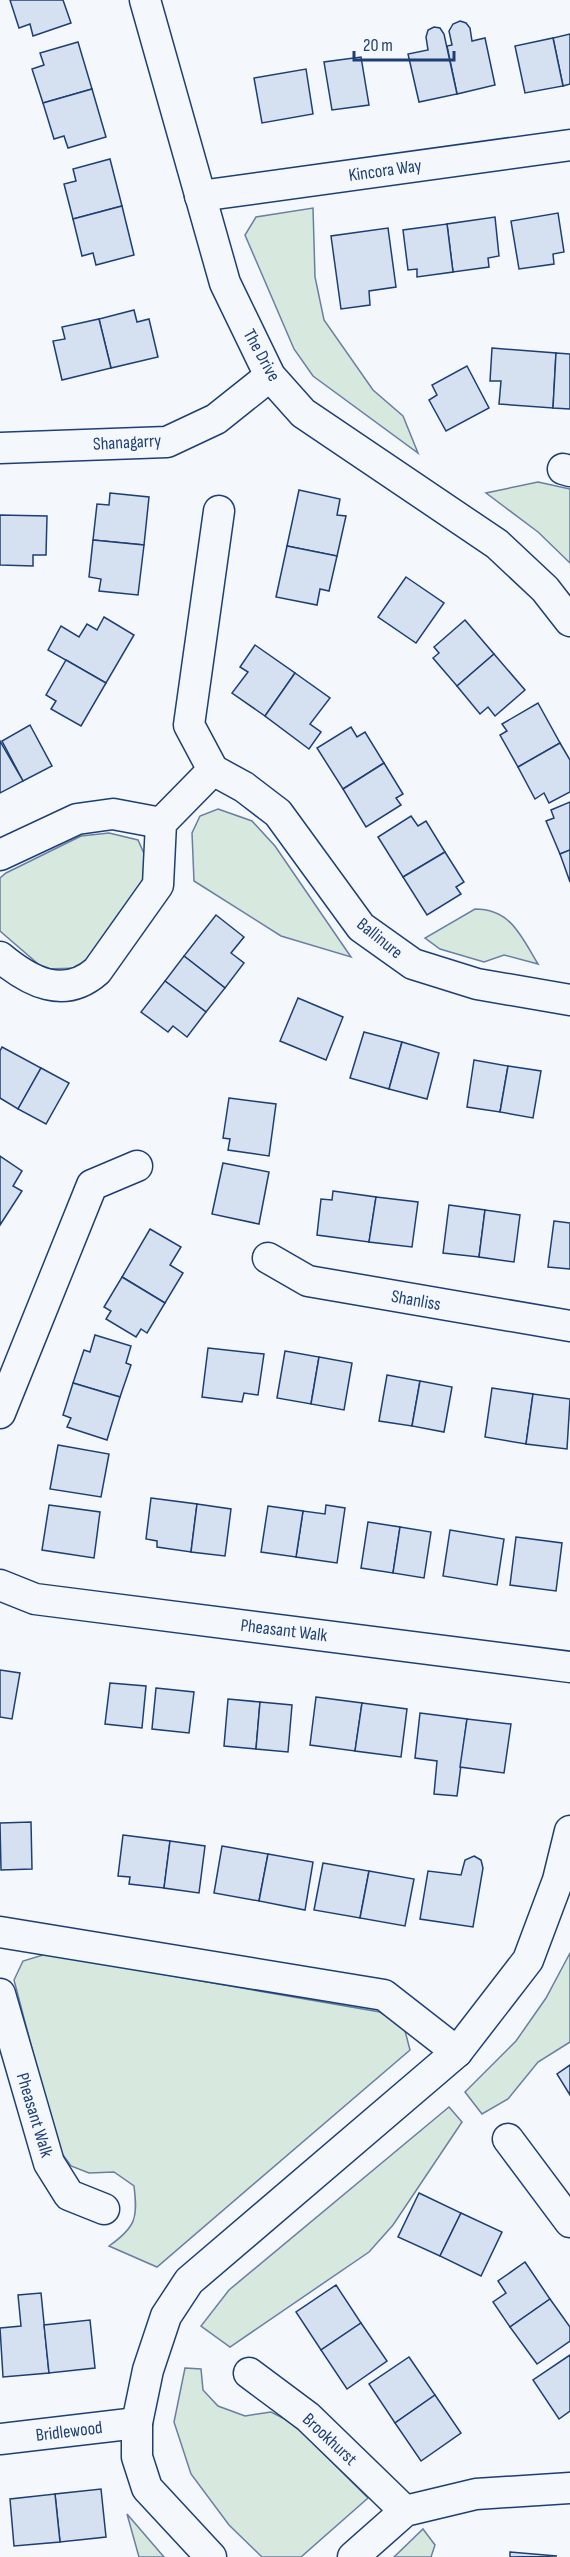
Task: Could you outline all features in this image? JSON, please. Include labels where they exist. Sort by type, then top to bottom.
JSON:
[{"type":"street","name":"The Drive","points":[[145,0],[225,284],[270,376],[303,413],[497,544],[545,589],[570,621]]},
{"type":"street","name":"Kincora Way","points":[[200,196],[570,145]]},
{"type":"street","name":"Shanagarry","points":[[0,448],[167,441],[216,419],[270,376]]},
{"type":"street","points":[[0,957],[39,983],[59,986],[84,982],[97,971],[158,885],[161,823],[213,770],[189,725],[219,511]]},
{"type":"street","name":"Ballinure","points":[[213,770],[244,787],[278,813],[361,927],[413,964],[477,984],[570,1000]]},
{"type":"street","points":[[0,855],[77,819],[113,814],[161,823]]},
{"type":"street","points":[[0,1413],[92,1185],[137,1166]]},
{"type":"street","name":"Shanliss","points":[[268,1258],[308,1281],[570,1326]]},
{"type":"street","name":"Pheasant Walk","points":[[0,1585],[35,1599],[570,1667]]},
{"type":"street","points":[[211,2557],[147,2488],[137,2457],[137,2423],[148,2370],[166,2316],[189,2281],[457,2052],[528,1960],[558,1880],[570,1831]]},
{"type":"street","points":[[0,1932],[384,1995],[457,2052]]},
{"type":"street","name":"Pheasant Walk","points":[[0,1994],[49,2163],[69,2195],[104,2210]]},
{"type":"street","points":[[508,2139],[570,2222]]},
{"type":"street","name":"Brookhurst","points":[[249,2373],[308,2417],[405,2511]]},
{"type":"street","name":"Bridlewood","points":[[0,2439],[137,2423]]},
{"type":"street","points":[[353,2557],[405,2511],[476,2494],[570,2488]]},
{"type":"shaded area","points":[[313,208],[315,277],[324,320],[373,390],[403,416],[418,453],[313,376],[294,349],[245,235],[256,217]]},
{"type":"shaded area","points":[[538,482],[570,489],[570,563],[538,532],[486,493]]},
{"type":"shaded area","points":[[218,809],[252,821],[275,846],[351,957],[281,936],[194,881],[192,833],[200,816]]},
{"type":"shaded area","points":[[109,833],[138,840],[146,858],[142,883],[81,968],[44,969],[0,931],[0,878],[81,836]]},
{"type":"shaded area","points":[[475,909],[487,910],[506,919],[520,934],[538,964],[504,955],[484,962],[440,949],[425,938]]},
{"type":"shaded area","points":[[570,1953],[570,2042],[538,2062],[508,2099],[482,2114],[465,2092],[516,2041],[546,1998]]},
{"type":"shaded area","points":[[46,1954],[380,2012],[404,2027],[410,2050],[157,2267],[109,2246],[125,2233],[133,2221],[136,2206],[134,2186],[114,2172],[89,2173],[71,2166],[58,2148],[14,1980],[23,1961]]},
{"type":"shaded area","points":[[449,2107],[462,2122],[393,2225],[369,2252],[230,2347],[201,2326],[229,2290]]},
{"type":"shaded area","points":[[185,2368],[201,2369],[203,2390],[218,2406],[245,2416],[271,2412],[293,2423],[368,2498],[301,2557],[262,2557],[229,2525],[191,2474],[174,2422]]},
{"type":"shaded area","points":[[127,2514],[164,2557],[139,2557]]},
{"type":"shaded area","points":[[423,2529],[435,2545],[431,2557],[394,2557]]},
{"type":"building","points":[[10,0],[63,0],[71,23],[33,36],[30,24],[19,28]]},
{"type":"building","points":[[460,21],[466,23],[470,28],[472,41],[485,38],[495,85],[457,94],[447,46],[452,45],[449,31],[453,24]]},
{"type":"building","points":[[434,27],[440,28],[444,34],[457,94],[419,102],[408,54],[428,50],[426,37],[428,30]]},
{"type":"building","points":[[570,34],[570,84],[563,86],[553,38]]},
{"type":"building","points":[[553,38],[563,86],[525,93],[515,46]]},
{"type":"building","points":[[78,42],[92,89],[43,103],[32,69],[44,65],[40,53]]},
{"type":"building","points":[[361,57],[369,105],[332,110],[324,62]]},
{"type":"building","points":[[306,69],[313,114],[262,123],[254,78]]},
{"type":"building","points":[[92,89],[106,137],[68,148],[64,136],[54,139],[43,103]]},
{"type":"building","points":[[110,159],[122,206],[73,219],[64,184],[76,181],[73,169]]},
{"type":"building","points":[[122,206],[134,255],[96,265],[93,253],[82,256],[73,219]]},
{"type":"building","points":[[558,213],[564,252],[553,254],[554,264],[519,269],[511,221]]},
{"type":"building","points":[[495,217],[499,256],[488,258],[489,267],[453,272],[447,224]]},
{"type":"building","points":[[447,224],[453,272],[417,277],[417,269],[408,270],[403,230]]},
{"type":"building","points":[[388,228],[396,287],[369,291],[370,305],[341,309],[331,236]]},
{"type":"building","points":[[134,310],[137,322],[149,319],[158,357],[111,368],[99,319]]},
{"type":"building","points":[[99,319],[111,368],[62,380],[53,341],[65,339],[62,327]]},
{"type":"building","points":[[492,348],[556,353],[553,408],[499,404],[501,381],[490,381]]},
{"type":"building","points":[[556,353],[570,354],[570,409],[553,408]]},
{"type":"building","points":[[467,366],[489,408],[446,431],[429,400],[437,395],[432,385]]},
{"type":"building","points":[[299,490],[340,499],[337,515],[346,516],[337,556],[287,546]]},
{"type":"building","points":[[110,493],[149,497],[144,545],[93,540],[97,504],[109,505]]},
{"type":"building","points":[[0,515],[47,516],[46,555],[33,555],[33,566],[0,565]]},
{"type":"building","points":[[93,540],[144,545],[138,595],[99,591],[101,579],[89,577]]},
{"type":"building","points":[[287,546],[337,556],[329,591],[320,589],[317,605],[276,597]]},
{"type":"building","points":[[406,577],[444,603],[416,643],[378,617]]},
{"type":"building","points":[[104,617],[134,635],[106,683],[48,650],[61,626],[79,637],[87,624],[97,630]]},
{"type":"building","points":[[465,620],[494,654],[457,686],[433,658],[439,653],[434,647]]},
{"type":"building","points":[[255,645],[295,673],[265,716],[232,693],[248,672],[240,667]]},
{"type":"building","points":[[494,654],[525,690],[495,716],[488,707],[480,714],[457,686]]},
{"type":"building","points":[[66,660],[106,683],[81,726],[51,709],[56,701],[46,695]]},
{"type":"building","points":[[295,673],[330,698],[310,724],[321,732],[309,749],[265,716]]},
{"type":"building","points":[[538,703],[560,743],[518,767],[500,735],[507,731],[502,724]]},
{"type":"building","points":[[30,725],[52,766],[23,781],[2,741]]},
{"type":"building","points":[[351,727],[357,737],[365,732],[384,763],[343,789],[317,748]]},
{"type":"building","points":[[0,741],[23,781],[0,793]]},
{"type":"building","points":[[560,743],[570,760],[570,792],[549,803],[544,793],[535,799],[518,767]]},
{"type":"building","points":[[384,763],[403,794],[396,798],[401,805],[366,827],[343,789]]},
{"type":"building","points":[[570,802],[570,850],[560,854],[546,821],[554,818],[551,810]]},
{"type":"building","points":[[411,816],[418,826],[426,821],[445,852],[403,877],[378,837]]},
{"type":"building","points":[[570,850],[570,882],[560,854]]},
{"type":"building","points":[[445,852],[464,882],[456,887],[461,894],[427,915],[403,877]]},
{"type":"building","points":[[216,915],[244,937],[231,953],[244,963],[225,988],[184,956]]},
{"type":"building","points":[[184,956],[225,988],[206,1012],[165,981]]},
{"type":"building","points":[[165,981],[206,1012],[187,1037],[173,1026],[168,1032],[141,1012]]},
{"type":"building","points":[[298,998],[343,1017],[326,1060],[280,1041]]},
{"type":"building","points":[[364,1032],[402,1042],[389,1089],[350,1078]]},
{"type":"building","points":[[402,1042],[439,1053],[427,1099],[389,1089]]},
{"type":"building","points":[[2,1047],[41,1068],[18,1109],[0,1098],[0,1051]]},
{"type":"building","points":[[474,1060],[508,1066],[500,1112],[467,1107]]},
{"type":"building","points":[[508,1066],[541,1071],[533,1118],[500,1112]]},
{"type":"building","points":[[41,1068],[69,1083],[46,1124],[18,1109]]},
{"type":"building","points":[[229,1098],[276,1104],[269,1156],[228,1150],[230,1139],[223,1138]]},
{"type":"building","points":[[0,1156],[22,1171],[13,1186],[22,1191],[0,1225]]},
{"type":"building","points":[[223,1163],[269,1172],[259,1224],[212,1214]]},
{"type":"building","points":[[333,1191],[376,1197],[369,1242],[317,1235],[321,1199],[332,1200]]},
{"type":"building","points":[[376,1197],[418,1202],[412,1247],[369,1242]]},
{"type":"building","points":[[449,1205],[485,1210],[479,1257],[443,1253]]},
{"type":"building","points":[[485,1210],[520,1215],[514,1262],[479,1257]]},
{"type":"building","points":[[554,1221],[570,1223],[570,1269],[548,1267]]},
{"type":"building","points":[[150,1229],[181,1247],[170,1265],[183,1273],[165,1303],[122,1277]]},
{"type":"building","points":[[122,1277],[165,1303],[147,1333],[141,1329],[136,1337],[106,1319],[111,1311],[104,1307]]},
{"type":"building","points":[[95,1335],[131,1346],[126,1363],[131,1365],[120,1397],[73,1383],[84,1350],[90,1352]]},
{"type":"building","points":[[208,1348],[264,1354],[258,1395],[244,1393],[242,1402],[202,1397]]},
{"type":"building","points":[[285,1351],[319,1357],[311,1404],[277,1398]]},
{"type":"building","points":[[319,1357],[352,1363],[344,1410],[311,1404]]},
{"type":"building","points":[[387,1375],[420,1381],[412,1426],[379,1421]]},
{"type":"building","points":[[420,1381],[452,1387],[444,1432],[412,1426]]},
{"type":"building","points":[[73,1383],[120,1397],[107,1440],[67,1427],[71,1418],[63,1415]]},
{"type":"building","points":[[492,1388],[533,1394],[526,1444],[485,1437]]},
{"type":"building","points":[[533,1394],[570,1399],[567,1449],[526,1444]]},
{"type":"building","points":[[58,1445],[109,1454],[101,1497],[50,1489]]},
{"type":"building","points":[[151,1498],[197,1504],[191,1552],[157,1547],[157,1541],[146,1539]]},
{"type":"building","points":[[197,1504],[231,1509],[225,1556],[191,1552]]},
{"type":"building","points":[[49,1505],[100,1512],[94,1558],[42,1550]]},
{"type":"building","points":[[326,1505],[345,1508],[337,1563],[296,1557],[303,1511],[325,1514]]},
{"type":"building","points":[[268,1506],[303,1511],[296,1557],[261,1552]]},
{"type":"building","points":[[368,1522],[400,1527],[393,1573],[361,1568]]},
{"type":"building","points":[[400,1527],[431,1532],[424,1578],[393,1573]]},
{"type":"building","points":[[450,1530],[504,1539],[497,1585],[443,1576]]},
{"type":"building","points":[[516,1537],[562,1543],[556,1591],[510,1585]]},
{"type":"building","points":[[0,1670],[20,1673],[12,1719],[0,1717]]},
{"type":"building","points":[[110,1683],[146,1686],[142,1728],[105,1724]]},
{"type":"building","points":[[156,1688],[194,1692],[189,1733],[152,1729]]},
{"type":"building","points":[[316,1697],[362,1703],[355,1751],[310,1745]]},
{"type":"building","points":[[228,1699],[260,1702],[256,1749],[224,1746]]},
{"type":"building","points":[[260,1702],[292,1705],[288,1752],[256,1749]]},
{"type":"building","points":[[362,1703],[407,1709],[401,1757],[355,1751]]},
{"type":"building","points":[[420,1713],[467,1719],[457,1796],[434,1794],[437,1761],[415,1758]]},
{"type":"building","points":[[467,1719],[511,1724],[504,1773],[460,1767]]},
{"type":"building","points":[[31,1822],[32,1869],[1,1870],[0,1823]]},
{"type":"building","points":[[123,1835],[170,1841],[164,1888],[129,1884],[130,1877],[118,1876]]},
{"type":"building","points":[[170,1841],[205,1846],[199,1893],[164,1888]]},
{"type":"building","points":[[222,1846],[268,1854],[259,1901],[214,1893]]},
{"type":"building","points":[[268,1854],[313,1862],[305,1910],[259,1901]]},
{"type":"building","points":[[474,1856],[481,1860],[483,1868],[473,1927],[420,1919],[428,1871],[461,1875],[465,1860]]},
{"type":"building","points":[[323,1863],[369,1871],[360,1918],[314,1910]]},
{"type":"building","points":[[369,1871],[414,1879],[405,1926],[360,1918]]},
{"type":"building","points":[[570,2065],[570,2095],[557,2074]]},
{"type":"building","points":[[419,2193],[461,2213],[440,2256],[398,2237]]},
{"type":"building","points":[[461,2213],[502,2232],[481,2276],[440,2256]]},
{"type":"building","points":[[525,2262],[550,2299],[510,2327],[493,2302],[506,2293],[498,2281]]},
{"type":"building","points":[[336,2285],[361,2323],[321,2350],[296,2312]]},
{"type":"building","points":[[41,2293],[49,2373],[3,2377],[0,2328],[21,2326],[18,2295]]},
{"type":"building","points":[[550,2299],[570,2327],[570,2341],[537,2364],[510,2327]]},
{"type":"building","points":[[90,2320],[95,2368],[49,2373],[44,2325]]},
{"type":"building","points":[[361,2323],[387,2361],[347,2389],[321,2350]]},
{"type":"building","points":[[570,2355],[570,2411],[559,2419],[533,2380]]},
{"type":"building","points":[[409,2357],[435,2395],[395,2423],[369,2384]]},
{"type":"building","points":[[435,2395],[461,2433],[421,2461],[395,2423]]},
{"type":"building","points":[[101,2489],[106,2537],[60,2542],[55,2494]]},
{"type":"building","points":[[55,2494],[60,2542],[14,2546],[10,2499]]},
{"type":"building","points":[[510,2552],[557,2556],[510,2557]]}]
